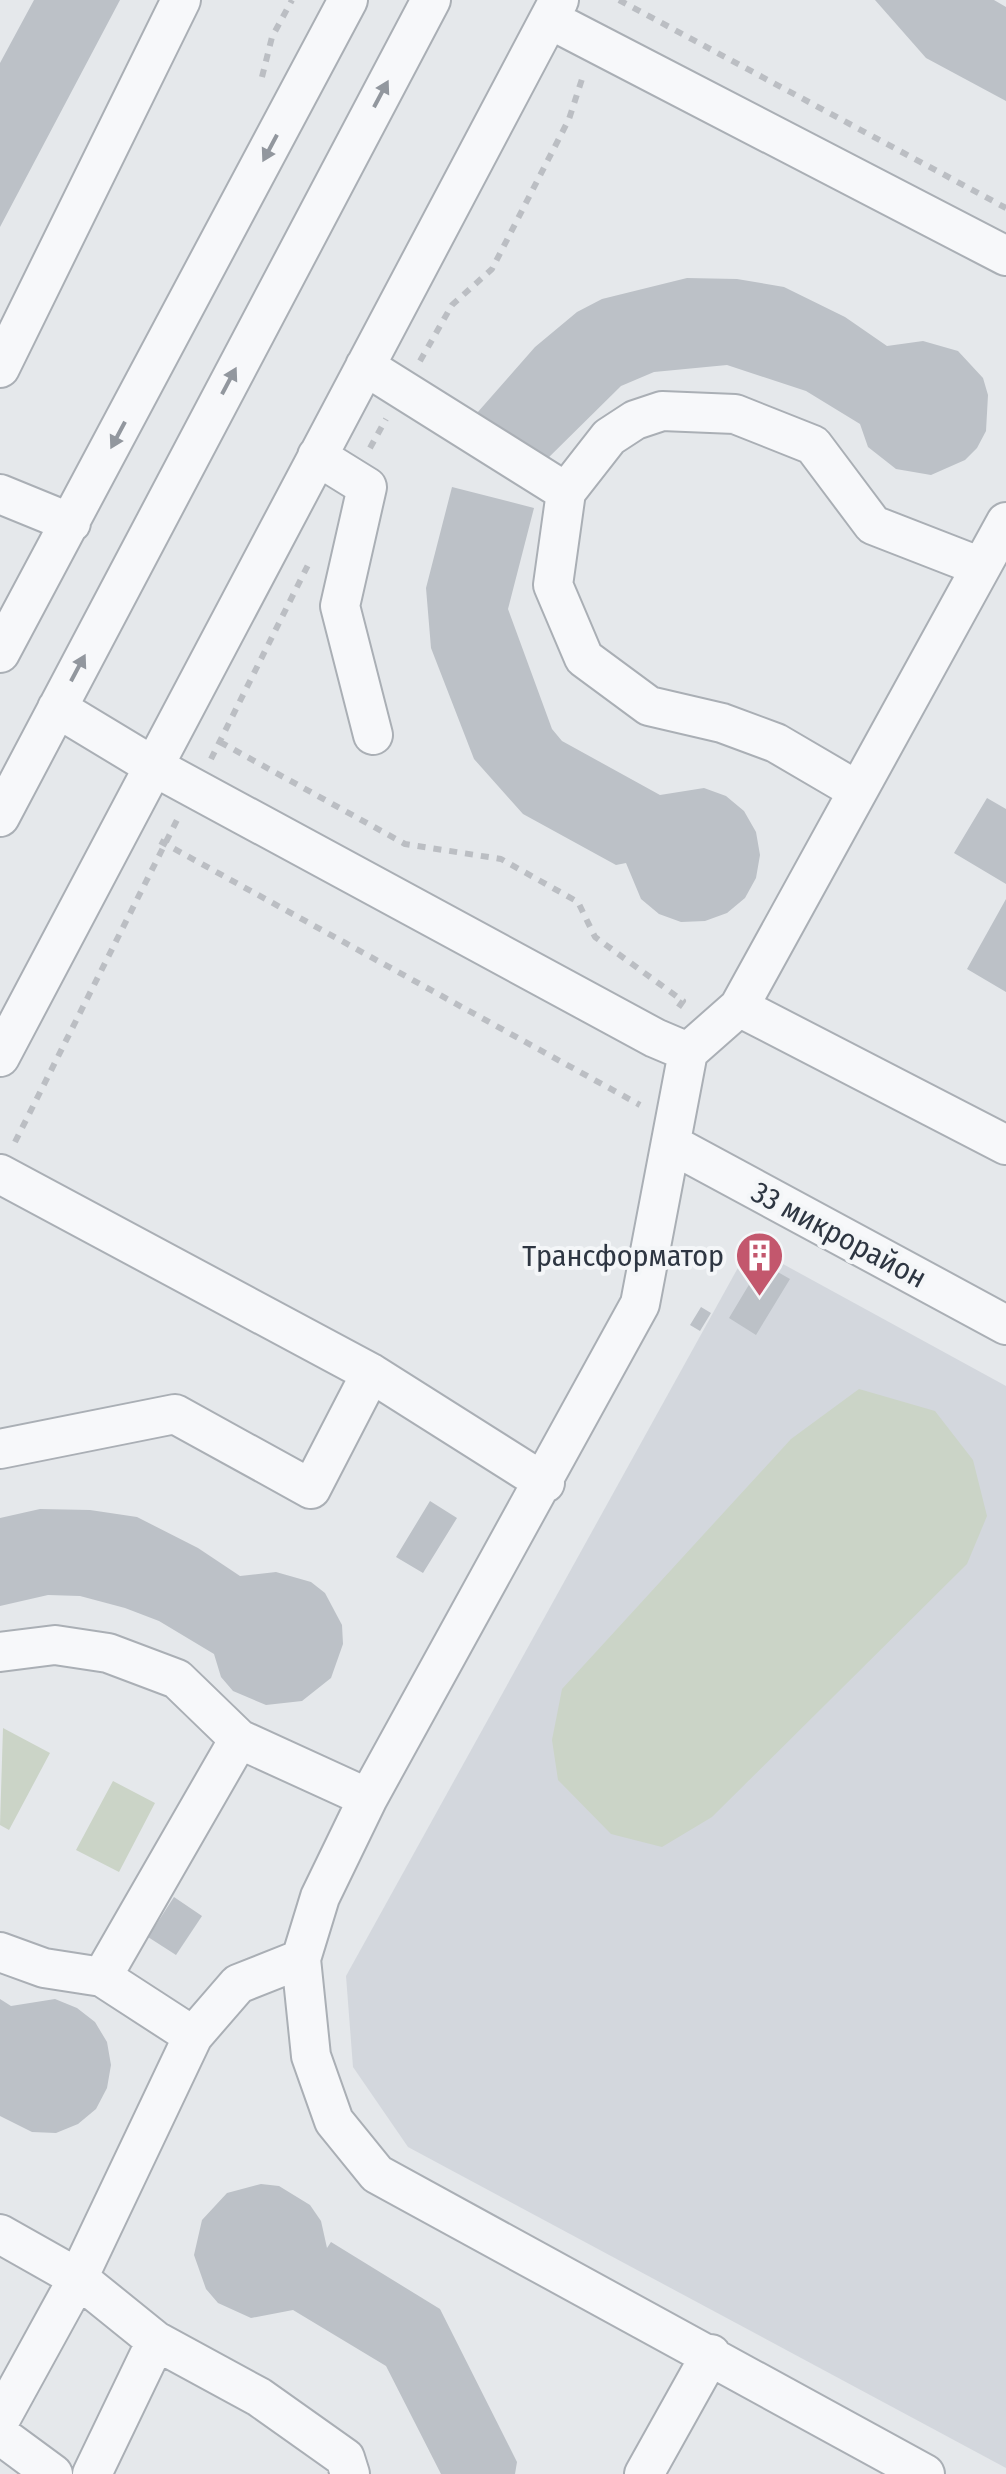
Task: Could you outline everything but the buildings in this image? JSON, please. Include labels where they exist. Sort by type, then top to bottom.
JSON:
[{"type":"street","points":[[0,368],[181,0]]},
{"type":"street","points":[[5,632],[71,522],[348,0]]},
{"type":"street","points":[[0,817],[431,0]]},
{"type":"street","points":[[0,1057],[554,9],[594,42],[1006,256]]},
{"type":"street","points":[[365,366],[566,492]]},
{"type":"street","points":[[858,791],[776,743],[722,723],[649,706],[584,658],[553,585],[566,492],[608,437],[635,420],[681,410],[735,414],[813,445],[873,525],[981,567]]},
{"type":"street","points":[[317,456],[367,487],[340,606],[373,735]]},
{"type":"street","points":[[0,494],[71,522]]},
{"type":"street","points":[[672,1045],[739,1008],[1006,522]]},
{"type":"street","points":[[56,708],[152,766],[672,1045]]},
{"type":"street","points":[[739,1008],[1006,1145]]},
{"type":"street","points":[[672,1045],[673,1144],[640,1304],[545,1483],[368,1798],[320,1897],[301,1959],[311,2056],[334,2121],[377,2174],[925,2474]]},
{"type":"street","name":"33 микрорайон","points":[[673,1144],[1006,1325]]},
{"type":"street","points":[[11,1179],[370,1373],[545,1483]]},
{"type":"street","points":[[0,1449],[176,1414],[311,1489],[370,1373]]},
{"type":"street","points":[[0,1652],[55,1645],[108,1653],[177,1679],[239,1739],[368,1798]]},
{"type":"street","points":[[102,1977],[239,1739]]},
{"type":"street","points":[[0,1952],[44,1968],[102,1977],[193,2036]]},
{"type":"street","points":[[0,2420],[78,2278],[193,2036],[238,1984],[301,1959]]},
{"type":"street","points":[[0,2234],[78,2278],[156,2341],[260,2397],[345,2458],[350,2474]]},
{"type":"street","points":[[92,2474],[156,2341]]},
{"type":"street","points":[[644,2474],[711,2354]]},
{"type":"street","points":[[0,2435],[54,2474]]},
{"type":"path","points":[[353,476],[452,305],[492,269],[569,119],[594,42],[620,0],[1006,208]]},
{"type":"path","points":[[11,1179],[14,1140],[318,547]]},
{"type":"path","points":[[123,822],[649,1110],[683,1001],[596,937],[578,902],[500,859],[405,844],[220,742]]},
{"type":"shaded area","points":[[750,1246],[1006,1386],[1006,2468],[408,2147],[353,2067],[346,1976]]},
{"type":"shaded area","points":[[859,1389],[935,1411],[973,1460],[987,1516],[967,1564],[712,1817],[662,1847],[611,1834],[558,1780],[552,1740],[562,1689],[791,1439]]},
{"type":"shaded area","points":[[3,1728],[50,1753],[9,1830],[0,1825]]},
{"type":"shaded area","points":[[113,1781],[155,1803],[119,1872],[76,1850]]},
{"type":"place","name":"Трансформатор","points":[[759,1298]]}]
